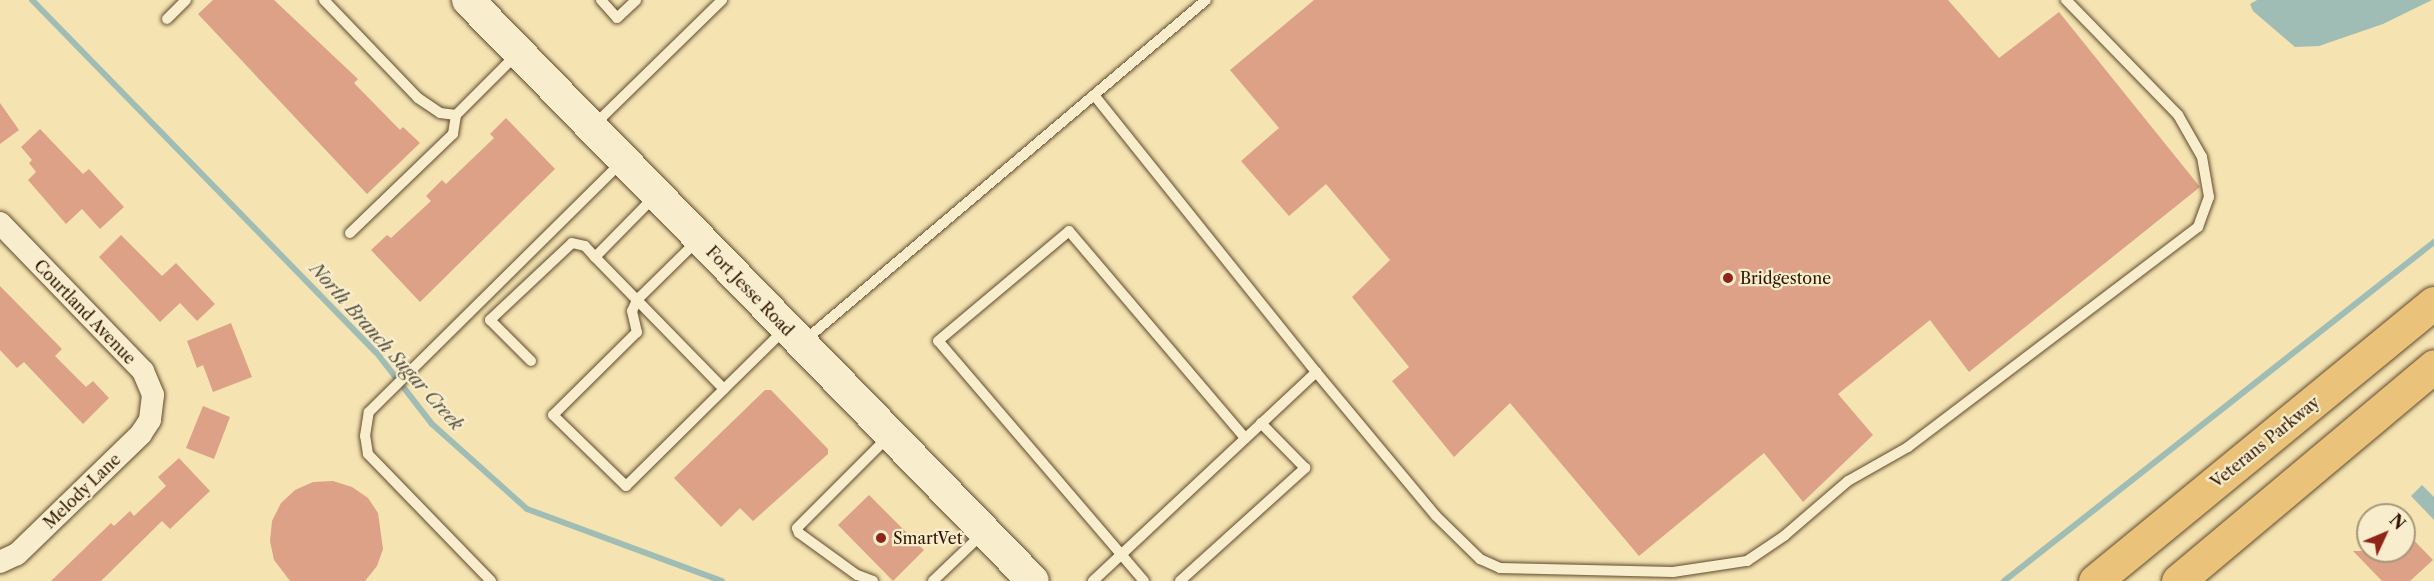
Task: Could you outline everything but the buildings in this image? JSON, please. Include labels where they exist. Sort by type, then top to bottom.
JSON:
[{"type":"highway","name":"Veterans Parkway","points":[[2095,581],[2434,303]]},
{"type":"highway","points":[[2178,581],[2434,366]]},
{"type":"main road","name":"Fort Jesse Road","points":[[468,0],[1033,581]]},
{"type":"street","name":"Courtland Avenue","points":[[0,223],[143,371],[151,386],[153,409]]},
{"type":"street","name":"Melody Lane","points":[[0,562],[17,554],[141,434],[153,409]]},
{"type":"lane","points":[[167,19],[186,0]]},
{"type":"lane","points":[[324,0],[418,98],[440,113],[456,115]]},
{"type":"lane","points":[[601,0],[618,18],[636,0]]},
{"type":"lane","points":[[591,127],[722,0]]},
{"type":"lane","points":[[700,239],[637,300],[632,311],[637,333],[553,415],[626,486],[724,389],[794,336],[1094,95],[1206,0]]},
{"type":"lane","points":[[1094,95],[1316,372],[1436,516],[1480,559],[1500,568],[1673,572],[1747,561],[1784,536],[1848,481],[1908,447],[2198,226],[2209,197],[2204,167],[2178,115],[2066,0]]},
{"type":"lane","points":[[350,233],[453,134],[456,115],[518,52]]},
{"type":"lane","points":[[491,581],[368,454],[365,436],[369,412],[624,160]]},
{"type":"lane","points":[[595,256],[657,194]]},
{"type":"lane","points":[[1144,581],[1120,556],[938,341],[1069,231],[1245,438]]},
{"type":"lane","points":[[531,361],[490,321],[572,243],[585,246],[724,389]]},
{"type":"lane","points":[[1093,581],[1316,372]]},
{"type":"lane","points":[[1180,581],[1305,468],[1261,423]]},
{"type":"lane","points":[[873,581],[857,575],[799,533],[797,528],[890,435]]},
{"type":"lane","points":[[933,581],[984,531]]},
{"type":"water","points":[[2257,0],[2432,0],[2383,24],[2319,46],[2295,47],[2253,11],[2250,4]]},
{"type":"water","points":[[2422,485],[2434,497],[2434,520],[2411,496]]},
{"type":"waterway","name":"North Branch Sugar Creek","points":[[32,0],[376,352],[432,424],[527,509],[722,581]]},
{"type":"waterway","points":[[2004,581],[2434,242]]},
{"type":"place","name":"Bridgestone","points":[[1728,278]]},
{"type":"place","name":"SmartVet","points":[[881,538]]}]
